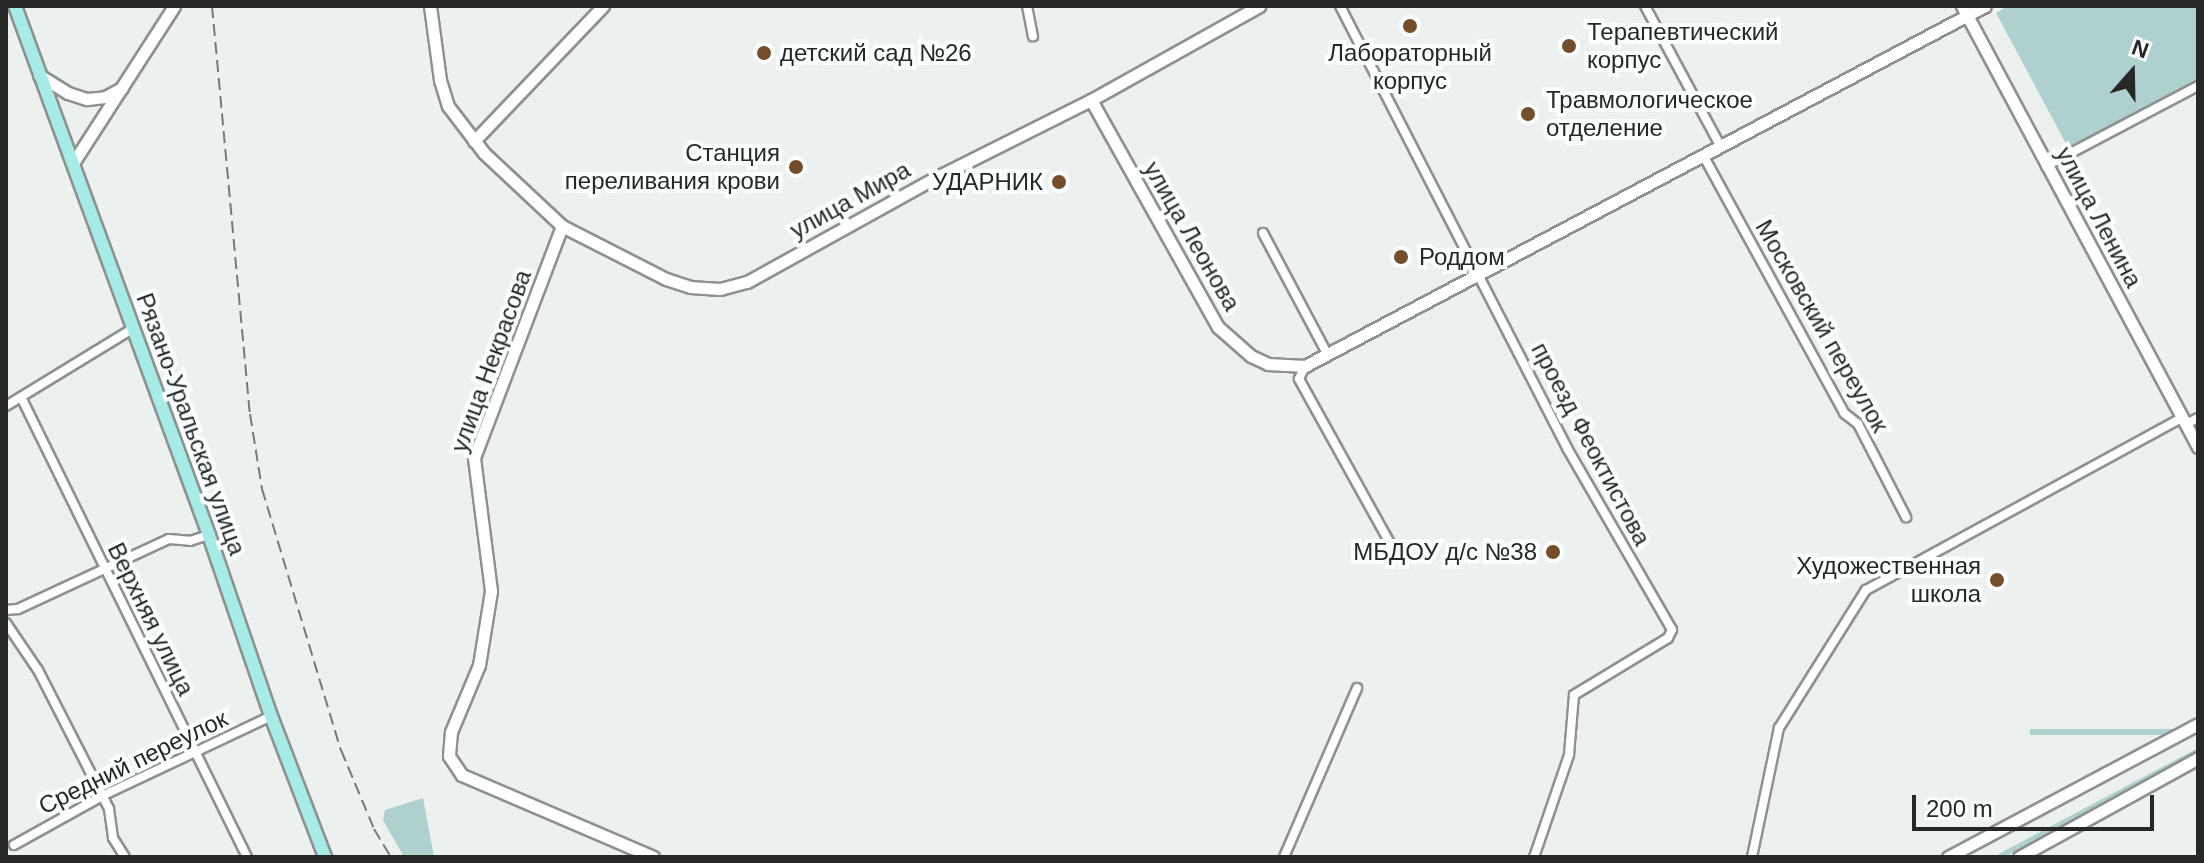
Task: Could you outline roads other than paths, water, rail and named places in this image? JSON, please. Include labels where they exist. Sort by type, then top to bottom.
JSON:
[{"type":"main road","name":"Рязано-Уральская улица","points":[[15,6],[209,535],[271,716],[325,857]]},
{"type":"street","points":[[73,163],[174,6]]},
{"type":"street","name":"улица Мира","points":[[430,6],[440,80],[448,106],[474,141],[562,226],[666,279],[690,287],[720,289],[747,282],[935,178],[1091,100],[1259,6]]},
{"type":"street","points":[[474,141],[603,6]]},
{"type":"street","points":[[1027,6],[1033,36]]},
{"type":"street","name":"проезд Феоктистова","points":[[1340,6],[1567,448],[1672,630],[1668,638],[1574,695],[1569,755],[1534,857]]},
{"type":"street","points":[[1645,6],[1720,145]]},
{"type":"street","points":[[1397,556],[1299,379],[1305,366],[1703,155],[1965,11],[1985,6]]},
{"type":"street","name":"улица Ленина","points":[[1965,11],[2198,447]]},
{"type":"street","points":[[39,75],[68,93],[87,99],[105,97],[122,88]]},
{"type":"street","points":[[2046,166],[2198,86]]},
{"type":"street","name":"улица Леонова","points":[[1091,100],[1218,327],[1251,356],[1268,364],[1305,366]]},
{"type":"street","name":"Московский переулок","points":[[1703,155],[1844,413],[1858,424],[1906,517]]},
{"type":"street","name":"улица Некрасова","points":[[562,226],[474,458],[491,591],[479,665],[451,732],[449,756],[462,775],[653,857]]},
{"type":"street","points":[[1263,233],[1328,355]]},
{"type":"street","points":[[6,406],[134,328]]},
{"type":"street","name":"Верхняя улица","points":[[21,397],[247,857]]},
{"type":"street","points":[[1752,857],[1779,728],[1866,590],[2184,421],[2198,418]]},
{"type":"street","points":[[6,610],[18,609],[169,539],[190,541],[209,535]]},
{"type":"street","points":[[6,623],[38,670],[109,809],[113,838],[125,857]]},
{"type":"street","points":[[1284,857],[1357,688]]},
{"type":"street","name":"Средний переулок","points":[[14,845],[102,796],[271,716]]},
{"type":"street","points":[[1948,857],[2198,724]]},
{"type":"street","points":[[2019,857],[2198,758]]},
{"type":"railway","points":[[212,6],[250,414],[262,489],[341,750],[374,829],[391,857]]},
{"type":"place","name":"Лабораторный корпус","points":[[1410,26]]},
{"type":"place","name":"Терапевтический корпус","points":[[1569,46]]},
{"type":"place","name":"детский сад №26","points":[[764,53]]},
{"type":"place","name":"Травмологическое отделение","points":[[1528,114]]},
{"type":"place","name":"Станция переливания крови","points":[[796,167]]},
{"type":"place","name":"УДАРНИК","points":[[1059,182]]},
{"type":"place","name":"Роддом","points":[[1401,257]]},
{"type":"place","name":"МБДОУ д/с №38","points":[[1553,552]]},
{"type":"place","name":"Художественная школа","points":[[1997,580]]}]
